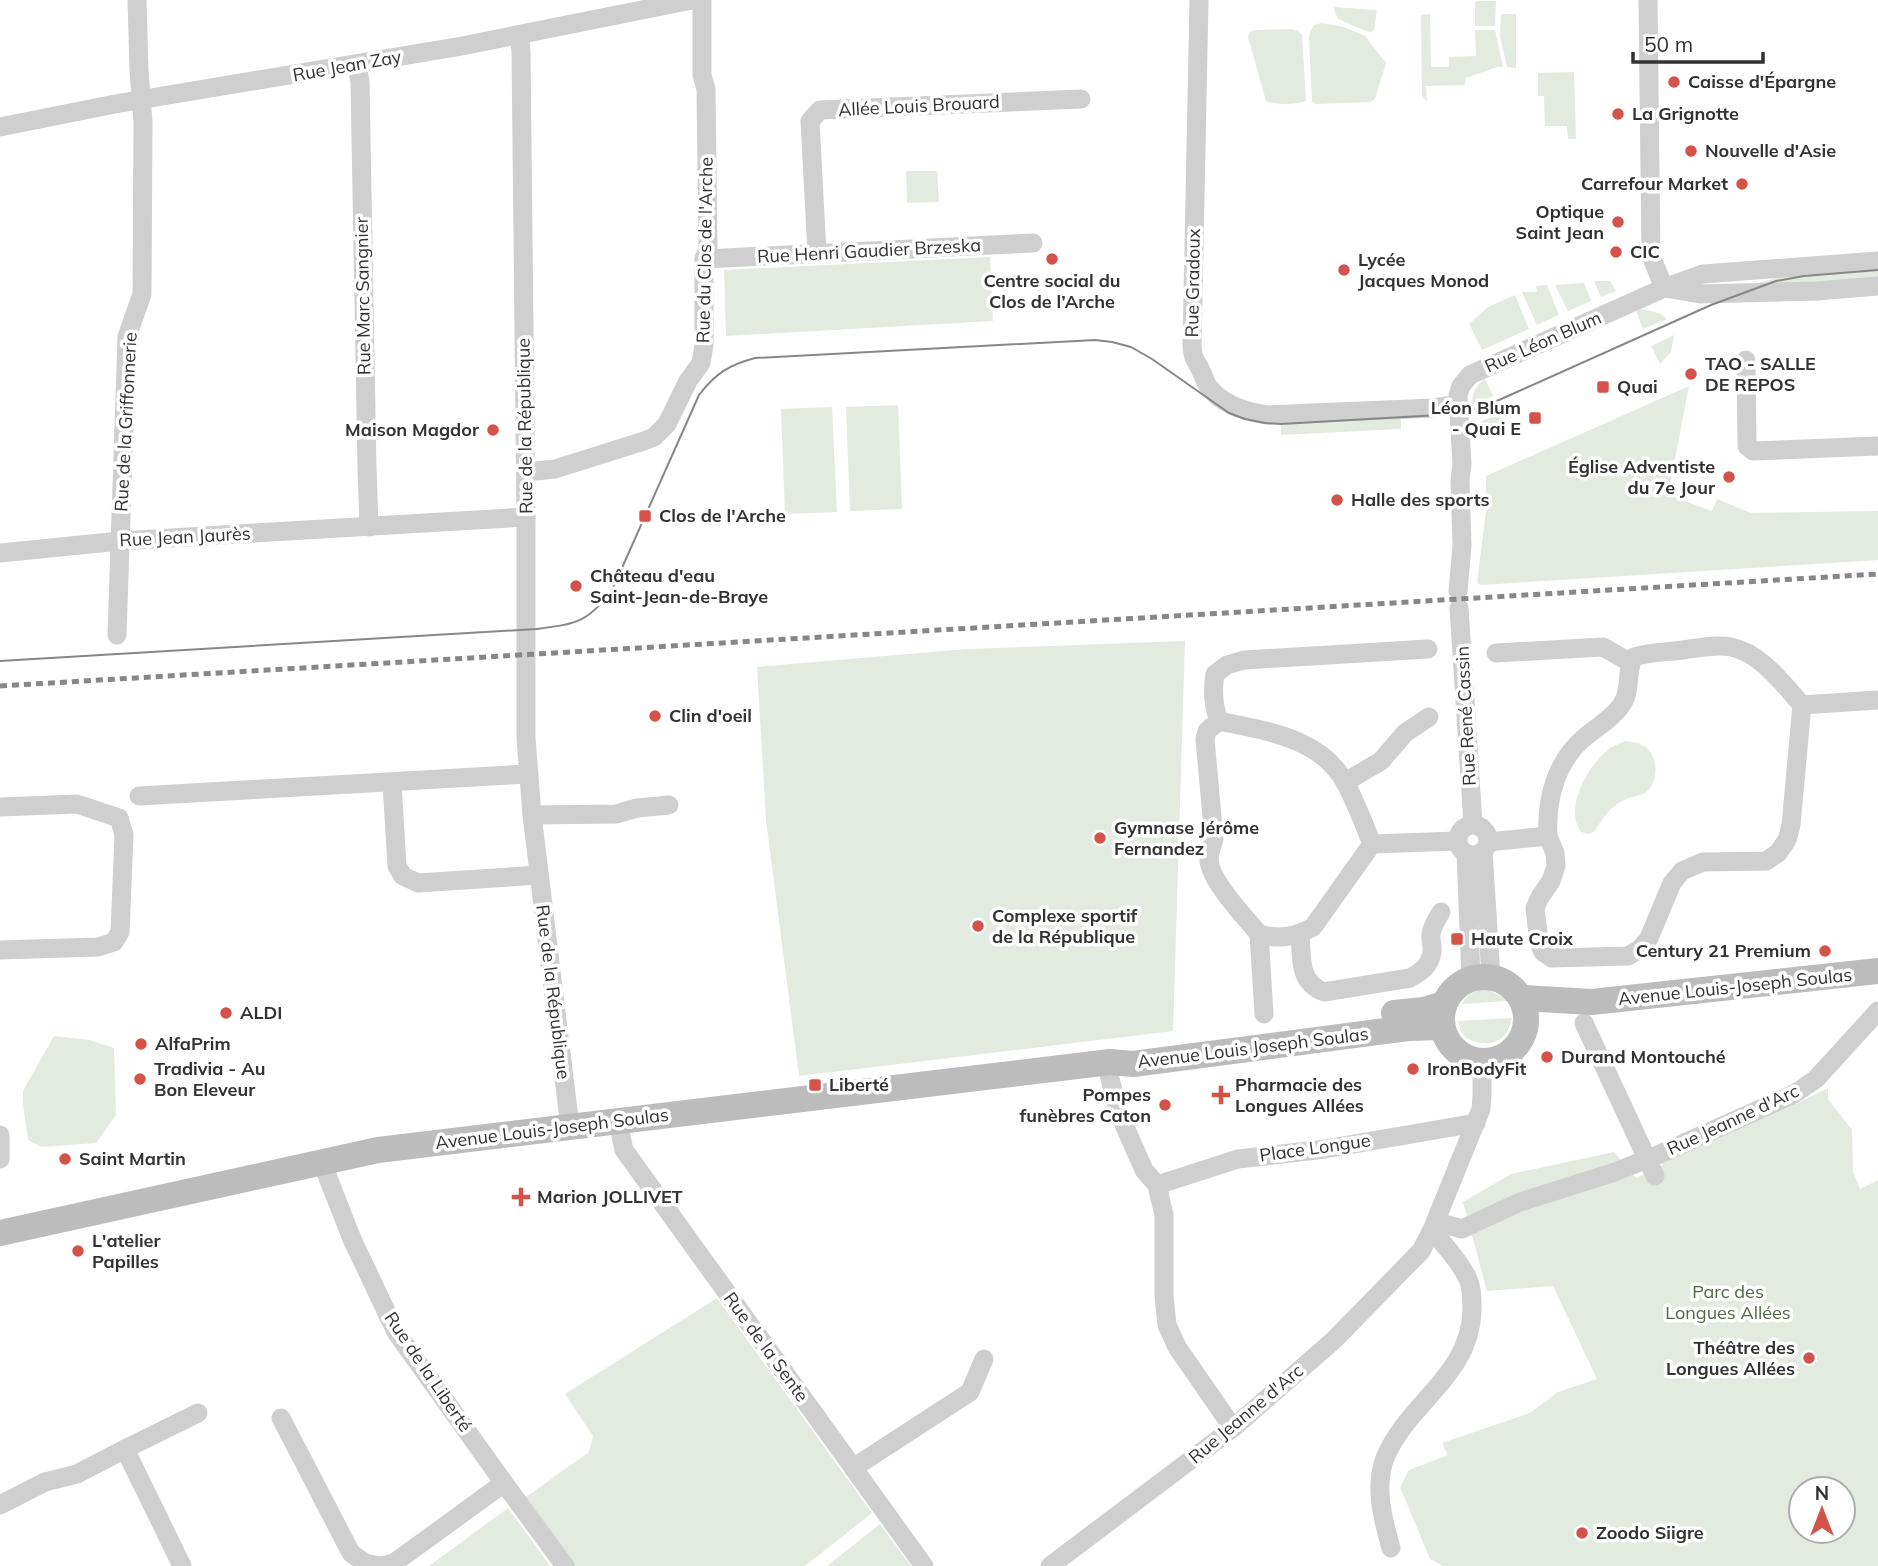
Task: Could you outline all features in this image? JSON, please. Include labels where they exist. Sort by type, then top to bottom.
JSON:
[{"type":"main road","name":"Avenue Louis-Joseph Soulas","points":[[1524,1009],[1588,1012],[1878,971]]},
{"type":"main road","points":[[1481,977],[1511,986],[1524,1009],[1520,1042],[1514,1050],[1497,1060],[1482,1062],[1464,1057],[1447,1039],[1443,1016],[1454,989],[1462,982],[1481,977]]},
{"type":"main road","name":"Avenue Louis Joseph Soulas","points":[[1108,1062],[1130,1052],[1424,1010],[1443,1016]]},
{"type":"main road","name":"Avenue Louis-Joseph Soulas","points":[[0,1233],[378,1150],[1108,1062]]},
{"type":"street","name":"Rue de la Griffonnerie","points":[[117,635],[127,337],[142,294],[143,122],[137,0]]},
{"type":"street","name":"Rue Jean Zay","points":[[0,127],[141,100],[519,36],[692,0]]},
{"type":"street","name":"Rue du Clos de l'Arche","points":[[526,472],[555,469],[654,437],[667,424],[688,382],[701,363],[704,345],[704,259],[708,248],[702,0]]},
{"type":"street","name":"Rue Gradoux","points":[[1199,0],[1193,359],[1208,386],[1236,407],[1266,415],[1434,408],[1460,395]]},
{"type":"street","points":[[1648,0],[1651,256],[1664,288],[1700,294],[1816,291],[1878,286]]},
{"type":"street","name":"Rue de la République","points":[[519,36],[526,472],[527,774],[570,1128]]},
{"type":"street","name":"Rue Marc Sangnier","points":[[357,65],[360,82],[369,527]]},
{"type":"street","name":"Allée Louis Brouard","points":[[817,253],[810,121],[820,110],[1081,99]]},
{"type":"street","name":"Rue Henri Gaudier Brzeska","points":[[704,259],[1033,243]]},
{"type":"street","name":"Rue Léon Blum","points":[[1460,395],[1470,375],[1664,288],[1703,274],[1878,261]]},
{"type":"street","points":[[1746,360],[1747,446],[1753,451],[1878,446]]},
{"type":"street","name":"Rue René Cassin","points":[[1460,395],[1462,546],[1459,600],[1473,824],[1486,832],[1474,847]]},
{"type":"street","name":"Rue Jean Jaurès","points":[[0,553],[120,541],[526,517]]},
{"type":"street","points":[[1716,646],[1731,647],[1756,659],[1779,679],[1802,705],[1791,825],[1787,840],[1778,853],[1766,861],[1703,862],[1682,871],[1672,883],[1649,938],[1640,949],[1628,956],[1552,958],[1543,952],[1536,931],[1535,908],[1552,881],[1556,866],[1555,853],[1548,836],[1549,803],[1560,767],[1581,740],[1624,702],[1634,657],[1716,646]]},
{"type":"street","points":[[1496,653],[1602,647],[1631,663]]},
{"type":"street","points":[[1219,721],[1214,709],[1212,691],[1215,674],[1227,665],[1244,660],[1428,649]]},
{"type":"street","points":[[1802,705],[1878,700]]},
{"type":"street","points":[[1345,782],[1381,761],[1405,733],[1429,717]]},
{"type":"street","points":[[1219,721],[1281,734],[1322,755],[1345,782],[1372,844]]},
{"type":"street","points":[[1219,721],[1207,731],[1205,739],[1214,839],[1209,861],[1217,881],[1259,934],[1264,1013]]},
{"type":"street","points":[[139,796],[527,774]]},
{"type":"street","points":[[391,783],[397,866],[403,876],[418,883],[539,875]]},
{"type":"street","points":[[0,807],[78,804],[119,818],[124,835],[120,932],[114,942],[98,947],[0,950]]},
{"type":"street","points":[[532,816],[616,814],[637,808],[669,805]]},
{"type":"street","points":[[1372,844],[1474,847],[1548,836]]},
{"type":"street","points":[[1259,934],[1284,938],[1300,934],[1313,926],[1372,844]]},
{"type":"street","points":[[1474,847],[1481,977]]},
{"type":"street","points":[[1300,934],[1303,974],[1314,988],[1324,992],[1410,978],[1422,971],[1429,963],[1432,952],[1431,934],[1441,912]]},
{"type":"street","name":"Rue Jeanne d'Arc","points":[[1050,1566],[1233,1428],[1334,1340],[1421,1251],[1434,1232],[1462,1229],[1520,1202],[1612,1173],[1651,1167],[1812,1084],[1878,1011]]},
{"type":"street","points":[[1588,1012],[1651,1167]]},
{"type":"street","points":[[1108,1062],[1118,1111],[1143,1170],[1157,1185],[1164,1215],[1164,1296],[1167,1325],[1177,1347],[1233,1428]]},
{"type":"street","points":[[1391,1548],[1382,1515],[1380,1492],[1384,1460],[1400,1430],[1448,1376],[1468,1339],[1472,1319],[1468,1279],[1434,1232],[1481,1110],[1482,1062]]},
{"type":"street","name":"Rue de la Sente","points":[[618,1122],[624,1150],[924,1566]]},
{"type":"street","name":"Place Longue","points":[[1157,1185],[1238,1159],[1325,1149],[1476,1123]]},
{"type":"street","points":[[0,1135],[0,1159]]},
{"type":"street","name":"Rue de la Liberté","points":[[323,1161],[352,1239],[396,1332],[565,1566]]},
{"type":"street","points":[[853,1468],[970,1392],[985,1359]]},
{"type":"street","points":[[0,1505],[45,1482],[77,1475],[198,1413]]},
{"type":"street","points":[[281,1418],[351,1553],[365,1563],[380,1566],[394,1563],[504,1483]]},
{"type":"street","points":[[125,1449],[182,1566]]},
{"type":"green space","points":[[1475,1],[1496,1],[1495,26],[1475,26]]},
{"type":"green space","points":[[1333,7],[1377,10],[1374,30],[1366,31],[1338,19]]},
{"type":"green space","points":[[1430,14],[1431,67],[1449,67],[1449,57],[1476,56],[1475,30],[1495,30],[1503,67],[1466,78],[1465,85],[1426,86],[1427,101],[1422,97],[1421,15]]},
{"type":"green space","points":[[1501,14],[1516,14],[1516,68],[1507,67],[1500,36]]},
{"type":"green space","points":[[1321,23],[1344,27],[1365,36],[1386,63],[1375,99],[1370,102],[1316,104],[1312,101],[1309,37],[1314,25]]},
{"type":"green space","points":[[1293,29],[1302,35],[1306,101],[1286,104],[1266,101],[1248,37],[1250,32],[1255,30]]},
{"type":"green space","points":[[1574,72],[1576,139],[1568,139],[1567,126],[1545,126],[1544,96],[1538,96],[1538,73]]},
{"type":"green space","points":[[906,171],[937,171],[939,202],[907,203]]},
{"type":"green space","points":[[990,257],[993,321],[726,336],[724,270]]},
{"type":"green space","points":[[1878,267],[1878,282],[1748,286],[1783,276]]},
{"type":"green space","points":[[1594,281],[1610,281],[1616,291],[1601,297]]},
{"type":"green space","points":[[1584,283],[1591,301],[1568,311],[1555,285]]},
{"type":"green space","points":[[1547,285],[1559,315],[1537,325],[1522,292],[1537,292],[1536,286]]},
{"type":"green space","points":[[1515,295],[1529,329],[1482,350],[1469,324],[1488,307]]},
{"type":"green space","points":[[1641,309],[1659,313],[1667,319],[1643,329],[1636,311]]},
{"type":"green space","points":[[1674,335],[1671,352],[1660,364],[1651,346]]},
{"type":"green space","points":[[1485,379],[1493,396],[1472,405],[1475,390]]},
{"type":"green space","points":[[1689,386],[1668,495],[1712,511],[1717,499],[1751,513],[1878,511],[1878,560],[1481,585],[1477,583],[1486,511],[1486,476]]},
{"type":"green space","points":[[898,405],[902,509],[850,511],[846,407]]},
{"type":"green space","points":[[832,407],[837,512],[785,514],[781,409]]},
{"type":"green space","points":[[1500,413],[1509,432],[1490,431],[1480,422]]},
{"type":"green space","points":[[1401,414],[1401,429],[1281,435],[1281,420]]},
{"type":"green space","name":"Complexe sportif de la République","points":[[1185,641],[1173,1031],[799,1076],[766,820],[757,667],[967,649]]},
{"type":"green space","points":[[1626,741],[1642,745],[1650,752],[1656,768],[1652,784],[1645,793],[1613,807],[1594,832],[1581,832],[1575,811],[1581,787],[1602,755]]},
{"type":"green space","points":[[1487,989],[1506,1001],[1462,1004],[1472,993]]},
{"type":"green space","points":[[1512,1018],[1506,1034],[1489,1043],[1466,1038],[1458,1021]]},
{"type":"green space","points":[[54,1036],[89,1040],[114,1048],[116,1115],[96,1143],[42,1147],[28,1140],[23,1091]]},
{"type":"green space","name":"Parc des Longues Allées","points":[[1828,1088],[1828,1099],[1852,1130],[1853,1171],[1860,1189],[1878,1180],[1878,1566],[1443,1566],[1430,1559],[1400,1487],[1409,1470],[1448,1455],[1442,1443],[1530,1413],[1558,1392],[1597,1379],[1553,1286],[1487,1291],[1463,1202],[1511,1174],[1614,1152],[1636,1178],[1662,1166],[1658,1148],[1798,1103]]},
{"type":"green space","points":[[717,1298],[872,1513],[805,1566],[574,1566],[526,1497],[589,1452],[593,1436],[565,1394]]},
{"type":"green space","points":[[508,1508],[550,1566],[429,1566]]},
{"type":"green space","points":[[880,1524],[911,1566],[827,1566]]},
{"type":"tram line","points":[[0,661],[536,629],[580,620],[596,608],[613,588],[699,395],[724,371],[755,358],[1095,340],[1131,347],[1229,413],[1245,419],[1281,424],[1439,415],[1468,411],[1499,400],[1711,305],[1776,281],[1878,270]]},
{"type":"railway","points":[[0,686],[1878,574]]},
{"type":"place","name":"Caisse d'Épargne","points":[[1674,82]]},
{"type":"place","name":"La Grignotte","points":[[1618,114]]},
{"type":"place","name":"Nouvelle d'Asie","points":[[1691,151]]},
{"type":"place","name":"Carrefour Market","points":[[1742,184]]},
{"type":"place","name":"Optique Saint Jean","points":[[1618,222]]},
{"type":"place","name":"CIC","points":[[1616,252]]},
{"type":"place","name":"Centre social du Clos de l’Arche","points":[[1052,259]]},
{"type":"place","name":"Lycée Jacques Monod","points":[[1344,270]]},
{"type":"place","name":"TAO - SALLE DE REPOS","points":[[1691,374]]},
{"type":"place","name":"Quai","points":[[1603,387]]},
{"type":"place","name":"Léon Blum - Quai E","points":[[1535,418]]},
{"type":"place","name":"Maison Magdor","points":[[493,430]]},
{"type":"place","name":"Église Adventiste du 7e Jour","points":[[1729,477]]},
{"type":"place","name":"Halle des sports","points":[[1337,500]]},
{"type":"place","name":"Clos de l'Arche","points":[[645,516]]},
{"type":"place","name":"Château d'eau Saint-Jean-de-Braye","points":[[576,586]]},
{"type":"place","name":"Clin d'oeil","points":[[655,716]]},
{"type":"place","name":"Gymnase Jérôme Fernandez","points":[[1100,838]]},
{"type":"place","name":"Complexe sportif de la République","points":[[978,926]]},
{"type":"place","name":"Haute Croix","points":[[1457,939]]},
{"type":"place","name":"Century 21 Premium","points":[[1825,951]]},
{"type":"place","name":"ALDI","points":[[226,1013]]},
{"type":"place","name":"AlfaPrim","points":[[141,1044]]},
{"type":"place","name":"Durand Montouché","points":[[1547,1057]]},
{"type":"place","name":"IronBodyFit","points":[[1413,1069]]},
{"type":"place","name":"Tradivia - Au Bon Eleveur","points":[[140,1079]]},
{"type":"place","name":"Liberté","points":[[815,1085]]},
{"type":"place","name":"Pharmacie des Longues Allées","points":[[1221,1095]]},
{"type":"place","name":"Pompes funèbres Caton","points":[[1165,1105]]},
{"type":"place","name":"Saint Martin","points":[[65,1159]]},
{"type":"place","name":"Marion JOLLIVET","points":[[521,1197]]},
{"type":"place","name":"L'atelier Papilles","points":[[78,1251]]},
{"type":"place","name":"Théâtre des Longues Allées","points":[[1809,1358]]},
{"type":"place","name":"Zoodo Siigre","points":[[1582,1533]]}]
